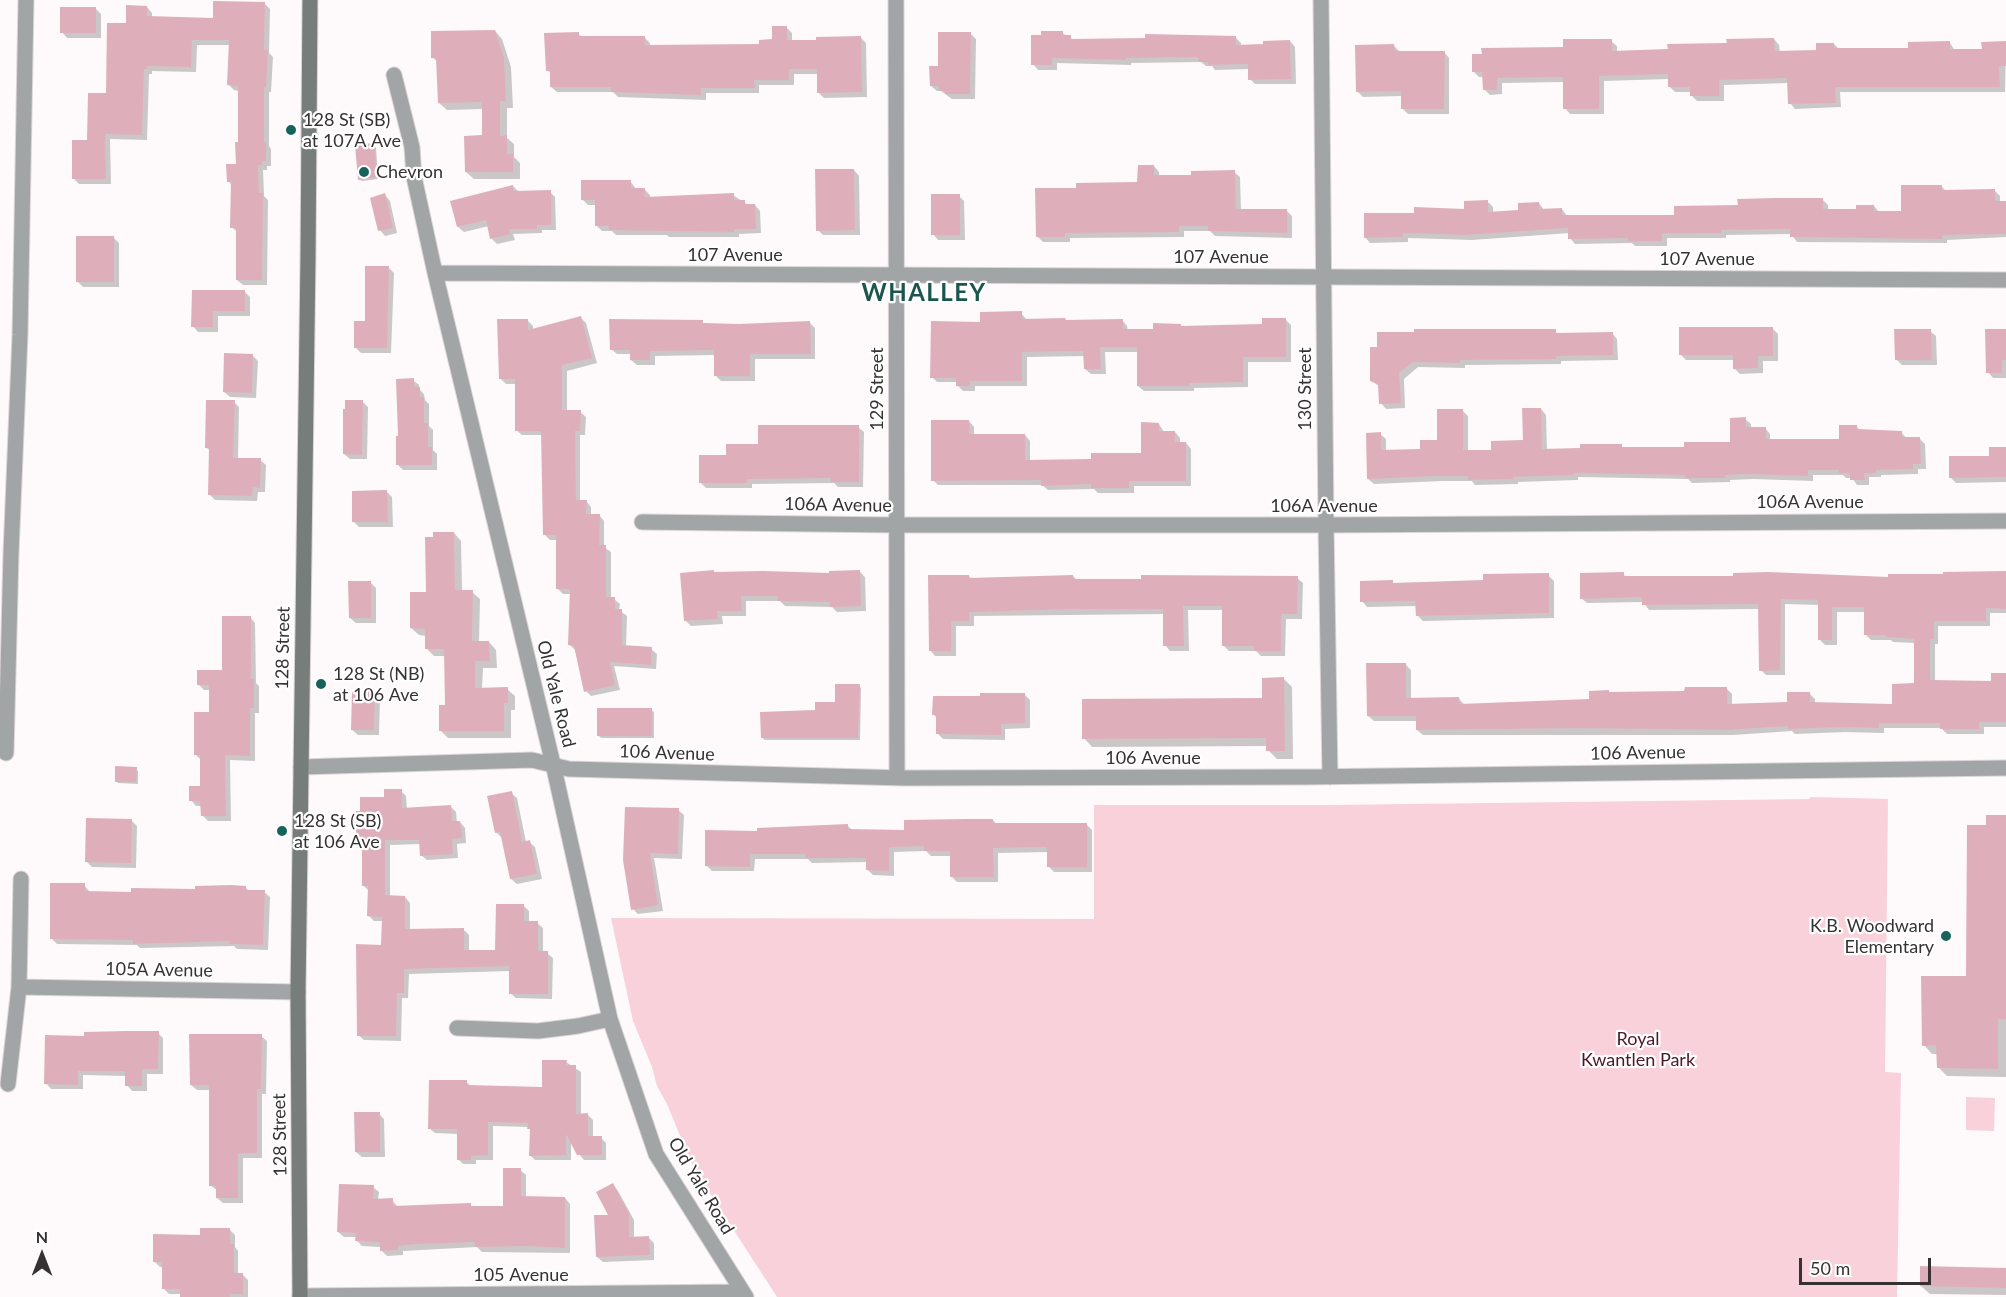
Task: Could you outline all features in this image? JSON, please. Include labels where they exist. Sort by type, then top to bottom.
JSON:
[{"type":"main road","name":"128 Street","points":[[300,1296],[298,992],[308,257],[309,0]]},
{"type":"street","points":[[6,753],[4,649],[20,335],[26,0]]},
{"type":"street","name":"129 Street","points":[[896,0],[897,778]]},
{"type":"street","name":"130 Street","points":[[1321,0],[1330,777]]},
{"type":"street","name":"Old Yale Road","points":[[394,75],[412,147],[414,177],[435,273],[553,764],[610,1019],[656,1154],[744,1295]]},
{"type":"street","name":"107 Avenue","points":[[435,273],[2006,280]]},
{"type":"street","name":"106A Avenue","points":[[642,522],[896,525],[1326,525],[2006,521]]},
{"type":"street","name":"106 Avenue","points":[[301,767],[532,760],[569,769],[587,770],[897,778],[1330,777],[2006,768]]},
{"type":"street","points":[[8,1084],[19,987],[21,879]]},
{"type":"street","name":"105A Avenue","points":[[19,987],[298,992]]},
{"type":"street","points":[[457,1028],[538,1030],[578,1026],[610,1019]]},
{"type":"street","name":"105 Avenue","points":[[300,1296],[744,1295]]},
{"type":"green space","name":"Royal Kwantlen Park","points":[[1811,797],[1888,799],[1885,1072],[1901,1073],[1897,1297],[777,1297],[693,1167],[667,1104],[657,1086],[652,1067],[633,1021],[611,918],[1094,919],[1094,805],[1332,805],[1809,799]]},
{"type":"green space","points":[[1966,1097],[1995,1098],[1994,1131],[1966,1130]]},
{"type":"building","points":[[213,1],[265,2],[264,50],[268,50],[266,87],[264,87],[266,161],[258,165],[259,193],[263,193],[262,280],[236,280],[236,228],[230,228],[231,182],[227,182],[226,164],[236,164],[238,86],[227,85],[229,40],[192,40],[191,67],[147,66],[147,69],[144,69],[142,135],[105,134],[106,179],[72,179],[72,140],[87,140],[88,93],[106,93],[107,23],[126,23],[126,5],[147,6],[147,16],[213,18]]},
{"type":"building","points":[[60,7],[96,7],[96,33],[60,33]]},
{"type":"building","points":[[772,26],[787,26],[787,40],[861,36],[862,92],[817,93],[817,69],[789,69],[789,80],[754,80],[755,88],[701,88],[701,95],[611,92],[611,87],[550,87],[550,71],[546,71],[544,33],[579,32],[579,36],[645,36],[645,45],[759,44],[759,40],[772,39]]},
{"type":"building","points":[[495,30],[504,58],[506,101],[500,101],[500,136],[507,135],[507,154],[513,154],[513,172],[465,172],[464,136],[482,135],[482,102],[438,103],[436,58],[431,58],[431,31]]},
{"type":"building","points":[[1041,31],[1063,31],[1063,35],[1071,35],[1071,39],[1145,38],[1145,34],[1236,36],[1236,45],[1290,40],[1291,79],[1248,80],[1248,64],[1208,65],[1208,62],[1199,62],[1198,57],[1126,58],[1126,60],[1052,58],[1052,65],[1031,65],[1031,35],[1041,35]]},
{"type":"building","points":[[938,32],[971,32],[970,94],[945,94],[945,91],[939,91],[939,86],[930,86],[929,66],[938,66]]},
{"type":"building","points":[[1774,38],[1775,51],[1816,50],[1816,43],[1834,43],[1834,48],[1908,48],[1908,42],[1950,41],[1950,49],[1982,49],[1981,42],[2006,41],[2006,66],[1999,66],[2000,87],[1835,87],[1836,103],[1788,104],[1787,78],[1719,80],[1719,96],[1690,96],[1690,87],[1668,87],[1668,74],[1599,76],[1599,109],[1563,109],[1563,77],[1497,78],[1497,90],[1483,90],[1482,72],[1472,72],[1472,54],[1482,54],[1481,48],[1563,47],[1563,39],[1612,39],[1612,51],[1668,49],[1667,44],[1727,43],[1726,39]]},
{"type":"building","points":[[1394,44],[1395,51],[1445,51],[1444,109],[1401,109],[1401,91],[1356,92],[1355,45]]},
{"type":"building","points":[[374,143],[377,177],[358,180],[355,145]]},
{"type":"building","points":[[1138,165],[1154,165],[1154,175],[1191,175],[1191,171],[1235,170],[1236,209],[1287,209],[1287,233],[1208,231],[1208,226],[1179,226],[1179,232],[1065,233],[1065,237],[1036,237],[1035,188],[1076,188],[1076,183],[1137,182]]},
{"type":"building","points":[[815,169],[854,169],[855,230],[816,231]]},
{"type":"building","points":[[581,180],[631,180],[631,188],[645,188],[645,197],[734,193],[734,200],[745,200],[745,204],[755,204],[756,229],[734,229],[734,232],[609,230],[609,226],[595,226],[595,200],[581,200]]},
{"type":"building","points":[[513,185],[513,191],[551,190],[551,225],[537,225],[537,229],[509,229],[510,234],[490,239],[486,220],[457,227],[450,201]]},
{"type":"building","points":[[1901,185],[1942,185],[1942,190],[1995,189],[1995,201],[2006,201],[2006,234],[1942,235],[1942,239],[1790,237],[1790,229],[1721,230],[1721,233],[1662,233],[1662,241],[1628,241],[1628,238],[1568,239],[1568,228],[1466,235],[1403,233],[1403,237],[1364,238],[1364,213],[1414,213],[1414,207],[1464,209],[1464,201],[1488,200],[1488,212],[1518,210],[1518,203],[1539,202],[1539,209],[1562,208],[1562,215],[1674,215],[1674,206],[1738,205],[1737,199],[1775,198],[1823,198],[1823,209],[1856,209],[1856,205],[1874,205],[1874,211],[1901,211]]},
{"type":"building","points":[[385,193],[393,228],[378,231],[370,198]]},
{"type":"building","points":[[931,194],[960,194],[960,235],[931,235]]},
{"type":"building","points":[[76,236],[114,236],[114,282],[76,282]]},
{"type":"building","points":[[365,266],[389,266],[387,348],[354,348],[354,321],[365,321]]},
{"type":"building","points":[[192,290],[245,290],[245,311],[213,311],[213,327],[191,327]]},
{"type":"building","points":[[1022,311],[1022,319],[1123,319],[1123,329],[1153,329],[1153,323],[1181,324],[1181,326],[1262,324],[1262,318],[1286,318],[1286,357],[1243,357],[1243,382],[1189,383],[1189,386],[1137,386],[1137,347],[1100,347],[1101,369],[1084,369],[1083,351],[1022,352],[1022,381],[970,381],[970,386],[956,386],[956,378],[930,378],[931,321],[980,322],[980,312]]},
{"type":"building","points":[[581,316],[592,358],[562,365],[562,410],[581,410],[580,431],[575,431],[576,500],[587,500],[586,514],[600,514],[599,545],[606,545],[606,597],[615,597],[615,609],[622,609],[622,645],[652,647],[651,665],[610,662],[615,685],[584,692],[574,646],[568,645],[570,589],[556,589],[556,535],[543,535],[541,431],[515,431],[515,379],[499,379],[497,319],[528,319],[528,330]]},
{"type":"building","points":[[609,319],[703,320],[703,323],[739,324],[810,321],[811,354],[750,354],[750,376],[714,376],[714,350],[650,351],[650,360],[630,360],[630,350],[610,350]]},
{"type":"building","points":[[1679,327],[1773,327],[1773,356],[1758,356],[1758,368],[1733,369],[1733,355],[1679,355]]},
{"type":"building","points":[[1414,329],[1556,329],[1556,333],[1613,332],[1613,355],[1556,356],[1556,359],[1460,360],[1460,363],[1413,362],[1399,373],[1401,403],[1379,404],[1378,384],[1370,381],[1370,347],[1377,347],[1377,332],[1414,332]]},
{"type":"building","points":[[1894,329],[1931,329],[1932,360],[1895,360]]},
{"type":"building","points":[[1985,329],[2006,329],[2006,360],[2002,360],[2002,373],[1986,373]]},
{"type":"building","points":[[224,353],[253,354],[252,393],[223,392]]},
{"type":"building","points":[[414,378],[414,387],[420,387],[420,397],[424,397],[424,423],[428,423],[428,447],[432,447],[432,465],[396,465],[396,436],[398,436],[396,379]]},
{"type":"building","points":[[206,400],[235,400],[233,458],[261,458],[260,488],[253,487],[252,496],[208,495],[209,448],[205,448]]},
{"type":"building","points":[[345,400],[363,400],[362,455],[343,454]]},
{"type":"building","points":[[1522,408],[1541,408],[1542,449],[1580,448],[1580,444],[1684,447],[1684,442],[1730,442],[1730,418],[1746,417],[1746,427],[1766,427],[1766,439],[1839,439],[1839,425],[1857,425],[1857,429],[1902,431],[1902,437],[1920,437],[1921,464],[1913,464],[1913,469],[1876,470],[1876,473],[1864,473],[1865,480],[1850,480],[1850,473],[1839,473],[1839,470],[1808,470],[1808,476],[1746,474],[1725,475],[1725,478],[1573,473],[1573,475],[1513,477],[1513,479],[1468,480],[1468,476],[1436,476],[1367,479],[1366,433],[1381,432],[1381,450],[1420,449],[1420,440],[1437,440],[1437,409],[1463,409],[1463,450],[1491,450],[1491,441],[1523,440]]},
{"type":"building","points":[[931,420],[969,420],[969,434],[1025,434],[1025,460],[1091,459],[1091,453],[1141,453],[1141,422],[1159,423],[1159,431],[1175,431],[1175,442],[1186,442],[1186,481],[1129,481],[1129,488],[1091,488],[1091,484],[1041,486],[1041,480],[931,481]]},
{"type":"building","points":[[758,425],[859,425],[859,482],[831,482],[831,478],[747,479],[747,483],[699,483],[699,455],[726,455],[726,444],[758,444]]},
{"type":"building","points":[[1989,447],[2006,447],[2006,477],[1949,478],[1949,456],[1989,456]]},
{"type":"building","points":[[387,490],[388,522],[352,522],[352,491]]},
{"type":"building","points":[[433,532],[454,532],[455,590],[473,590],[472,641],[489,641],[490,661],[475,661],[475,688],[508,687],[508,703],[504,703],[504,731],[439,731],[439,705],[445,705],[444,649],[425,649],[425,629],[410,628],[410,592],[426,592],[425,537],[433,537]]},
{"type":"building","points":[[714,570],[714,572],[829,573],[829,571],[860,570],[861,606],[830,607],[830,602],[778,601],[778,596],[741,596],[742,611],[717,611],[718,619],[684,621],[680,573]]},
{"type":"building","points":[[2006,571],[2006,609],[1986,608],[1986,621],[1934,621],[1934,639],[1930,639],[1930,680],[1991,681],[1991,673],[2006,673],[2006,722],[1979,722],[1979,729],[1940,729],[1940,723],[1879,723],[1879,728],[1788,729],[1788,726],[1727,730],[1579,728],[1416,730],[1416,716],[1367,716],[1366,663],[1406,663],[1406,698],[1459,697],[1460,704],[1589,699],[1589,691],[1684,691],[1685,687],[1727,687],[1727,704],[1787,702],[1787,692],[1810,692],[1810,702],[1892,704],[1892,684],[1914,683],[1914,639],[1864,635],[1864,607],[1832,607],[1832,640],[1818,640],[1818,600],[1781,599],[1780,670],[1759,671],[1758,604],[1642,605],[1642,597],[1580,599],[1580,573],[1624,572],[1624,576],[1733,576],[1733,573],[1768,572],[1888,577],[1888,574]]},
{"type":"building","points":[[1549,573],[1549,613],[1416,616],[1415,601],[1360,602],[1360,581],[1393,580],[1393,583],[1483,580],[1483,574]]},
{"type":"building","points":[[928,575],[969,575],[969,578],[1073,575],[1073,579],[1141,579],[1141,575],[1298,576],[1297,614],[1281,614],[1281,651],[1254,651],[1254,646],[1222,646],[1222,606],[1183,606],[1184,646],[1163,646],[1163,609],[1074,609],[969,612],[969,621],[951,621],[951,651],[929,651]]},
{"type":"building","points":[[348,581],[371,581],[371,618],[349,618]]},
{"type":"building","points":[[222,616],[251,616],[251,679],[254,679],[254,708],[250,708],[250,756],[225,755],[226,816],[201,816],[200,801],[189,801],[189,786],[200,786],[200,755],[194,755],[194,712],[209,712],[209,685],[197,685],[197,670],[222,670]]},
{"type":"building","points":[[1284,677],[1285,751],[1266,751],[1266,738],[1082,739],[1082,699],[1262,698],[1262,678]]},
{"type":"building","points":[[835,684],[860,684],[858,738],[761,738],[760,712],[815,710],[815,702],[835,702]]},
{"type":"building","points":[[352,691],[375,691],[374,730],[351,730]]},
{"type":"building","points":[[980,693],[1025,693],[1025,723],[1001,724],[1001,735],[936,734],[936,715],[932,715],[933,696],[980,696]]},
{"type":"building","points":[[597,708],[652,708],[652,736],[597,736]]},
{"type":"building","points":[[115,766],[137,767],[136,782],[115,782]]},
{"type":"building","points":[[384,789],[402,789],[402,808],[451,805],[452,821],[460,821],[462,838],[452,839],[453,854],[420,856],[419,840],[385,840],[385,895],[405,896],[405,929],[464,928],[464,950],[495,950],[496,904],[524,904],[524,921],[538,921],[538,951],[548,951],[548,994],[509,994],[509,966],[404,969],[404,993],[397,993],[396,1036],[357,1036],[356,944],[381,945],[382,917],[367,916],[368,886],[362,886],[362,840],[356,840],[356,811],[360,811],[360,797],[384,797]]},
{"type":"building","points":[[512,791],[522,842],[530,840],[537,874],[510,879],[500,832],[495,833],[487,796]]},
{"type":"building","points":[[625,807],[679,808],[678,854],[650,853],[658,905],[631,910],[623,860]]},
{"type":"building","points":[[1986,815],[2006,815],[2006,1019],[1998,1019],[1998,1069],[1937,1068],[1936,1045],[1922,1046],[1921,976],[1966,976],[1967,825],[1986,825]]},
{"type":"building","points":[[86,818],[132,819],[131,863],[85,862]]},
{"type":"building","points":[[993,819],[993,823],[1087,823],[1087,867],[1047,867],[1047,847],[993,848],[994,877],[950,877],[950,851],[924,851],[924,846],[889,847],[889,871],[866,870],[866,858],[805,858],[805,854],[750,854],[750,867],[705,866],[705,830],[757,831],[757,828],[848,824],[848,829],[904,830],[904,820]]},
{"type":"building","points":[[50,883],[85,883],[85,891],[131,892],[131,888],[195,889],[195,886],[231,885],[246,886],[246,890],[265,890],[263,945],[229,944],[230,941],[133,944],[133,940],[50,939]]},
{"type":"building","points":[[159,1031],[158,1069],[142,1069],[142,1086],[125,1086],[125,1071],[78,1071],[78,1085],[44,1084],[45,1035],[84,1036],[84,1032]]},
{"type":"building","points":[[189,1034],[262,1034],[261,1089],[257,1089],[257,1153],[238,1153],[238,1198],[216,1198],[216,1186],[209,1186],[209,1085],[190,1085]]},
{"type":"building","points":[[542,1060],[567,1060],[566,1065],[576,1065],[576,1114],[588,1113],[588,1136],[602,1136],[602,1155],[577,1155],[566,1134],[566,1155],[529,1156],[530,1129],[527,1129],[528,1123],[488,1122],[488,1155],[471,1156],[471,1160],[457,1160],[457,1129],[428,1129],[429,1080],[467,1080],[467,1085],[542,1087]]},
{"type":"building","points":[[354,1112],[380,1112],[380,1152],[355,1152]]},
{"type":"building","points":[[503,1168],[521,1168],[521,1196],[565,1197],[565,1248],[475,1247],[475,1242],[415,1244],[398,1246],[398,1250],[380,1251],[380,1242],[355,1241],[356,1233],[337,1232],[339,1184],[374,1185],[373,1199],[393,1198],[393,1206],[471,1203],[471,1206],[503,1206]]},
{"type":"building","points":[[613,1183],[629,1214],[629,1237],[649,1236],[650,1255],[596,1257],[594,1215],[608,1215],[596,1192]]},
{"type":"building","points":[[200,1228],[230,1228],[230,1244],[234,1244],[234,1273],[243,1273],[243,1294],[230,1294],[230,1297],[180,1297],[180,1289],[162,1289],[162,1262],[153,1262],[153,1234],[200,1235]]},
{"type":"building","points":[[1920,1266],[2006,1268],[2006,1288],[1920,1286]]},
{"type":"place","name":"128 St (SB) at 107A Ave","points":[[291,130]]},
{"type":"place","name":"Chevron","points":[[364,172]]},
{"type":"place","name":"128 St (NB) at 106 Ave","points":[[321,684]]},
{"type":"place","name":"128 St (SB) at 106 Ave","points":[[282,831]]},
{"type":"place","name":"K.B. Woodward Elementary","points":[[1946,936]]},
{"type":"district","name":"WHALLEY","points":[[924,293]]}]
